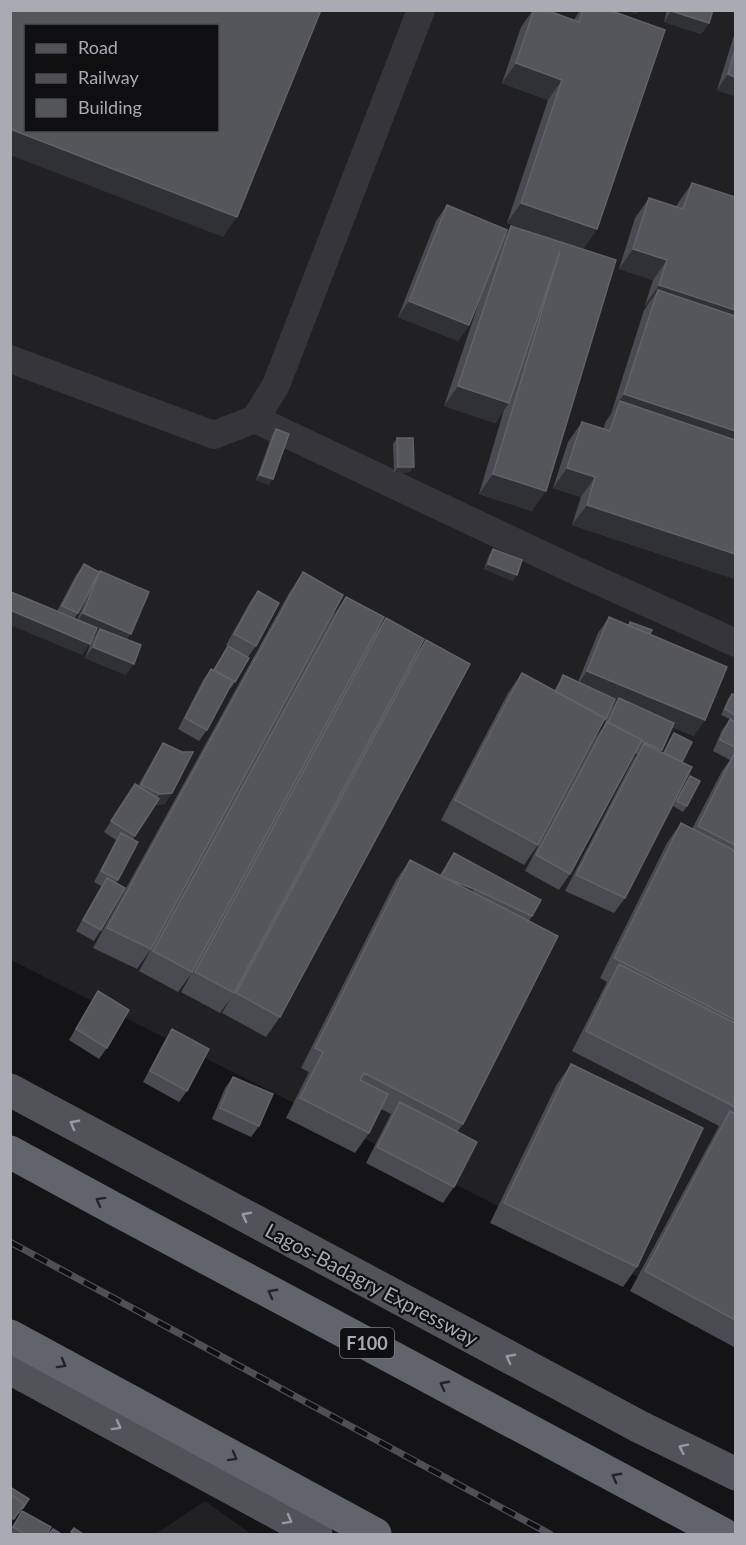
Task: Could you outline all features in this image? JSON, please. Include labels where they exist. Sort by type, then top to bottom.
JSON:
[{"type":"highway","name":"F100","points":[[10,1152],[723,1534]]},
{"type":"highway","points":[[10,1336],[375,1534]]},
{"type":"main road","name":"Lagos-Badagry Expressway","points":[[10,1090],[640,1427],[735,1473]]},
{"type":"main road","points":[[10,1368],[315,1534]]},
{"type":"street","points":[[10,359],[214,435],[255,419],[276,385],[421,10]]},
{"type":"street","points":[[255,419],[570,568],[735,643]]},
{"type":"shaded area","points":[[10,11],[735,11],[735,1326],[11,960]]},
{"type":"shaded area","points":[[205,1501],[251,1534],[156,1534]]},
{"type":"building","points":[[10,10],[321,10],[237,217],[10,129]]},
{"type":"building","points":[[534,10],[546,10],[579,22],[583,10],[609,10],[665,30],[597,229],[521,203],[562,80],[516,63]]},
{"type":"building","points":[[672,10],[713,10],[709,23],[671,11]]},
{"type":"building","points":[[735,50],[735,77],[728,74]]},
{"type":"building","points":[[692,183],[735,197],[735,310],[659,285],[667,260],[633,249],[649,198],[683,209]]},
{"type":"building","points":[[447,205],[507,230],[469,325],[409,301]]},
{"type":"building","points":[[511,226],[616,260],[546,491],[493,474],[560,251],[509,403],[458,386]]},
{"type":"building","points":[[658,290],[735,316],[735,431],[624,394]]},
{"type":"building","points":[[620,401],[735,440],[735,554],[587,505],[595,477],[567,468],[582,422],[610,431]]},
{"type":"building","points":[[276,429],[289,434],[273,479],[260,475]]},
{"type":"building","points":[[397,438],[413,438],[414,467],[398,467]]},
{"type":"building","points":[[493,549],[522,560],[517,575],[488,564]]},
{"type":"building","points":[[84,564],[99,572],[78,613],[62,606]]},
{"type":"building","points":[[100,571],[149,592],[131,634],[83,613]]},
{"type":"building","points":[[303,572],[343,595],[151,949],[107,928]]},
{"type":"building","points":[[258,591],[279,603],[256,646],[234,634]]},
{"type":"building","points":[[11,592],[97,628],[90,644],[10,610]]},
{"type":"building","points":[[346,597],[384,617],[192,972],[153,951]]},
{"type":"building","points":[[609,617],[727,667],[705,720],[587,671]]},
{"type":"building","points":[[386,618],[424,639],[234,993],[195,972]]},
{"type":"building","points":[[630,622],[652,630],[650,634],[629,626]]},
{"type":"building","points":[[100,629],[141,645],[134,664],[93,647]]},
{"type":"building","points":[[426,640],[470,664],[280,1017],[236,993]]},
{"type":"building","points":[[228,646],[249,658],[235,682],[214,670]]},
{"type":"building","points":[[211,669],[233,681],[207,730],[185,718]]},
{"type":"building","points":[[522,673],[605,718],[538,845],[455,800]]},
{"type":"building","points":[[563,675],[615,699],[606,719],[556,692]]},
{"type":"building","points":[[732,694],[735,695],[735,715],[725,709]]},
{"type":"building","points":[[619,698],[674,723],[662,750],[608,722]]},
{"type":"building","points":[[730,719],[735,722],[735,747],[720,740]]},
{"type":"building","points":[[607,722],[642,740],[570,874],[536,855]]},
{"type":"building","points":[[674,733],[692,742],[682,762],[664,753]]},
{"type":"building","points":[[163,743],[182,752],[193,752],[172,793],[160,794],[141,785]]},
{"type":"building","points":[[644,744],[692,767],[625,898],[576,875]]},
{"type":"building","points":[[735,752],[735,845],[698,826]]},
{"type":"building","points":[[690,776],[700,781],[687,806],[677,801]]},
{"type":"building","points":[[135,784],[159,799],[135,836],[111,821]]},
{"type":"building","points":[[681,823],[735,851],[735,1020],[614,958]]},
{"type":"building","points":[[121,833],[138,842],[118,880],[101,871]]},
{"type":"building","points":[[454,853],[541,900],[532,916],[441,876]]},
{"type":"building","points":[[410,860],[558,936],[463,1124],[364,1073],[360,1080],[388,1094],[369,1133],[300,1098],[323,1052],[315,1048]]},
{"type":"building","points":[[107,878],[125,888],[101,930],[83,920]]},
{"type":"building","points":[[619,964],[735,1023],[735,1107],[586,1031]]},
{"type":"building","points":[[98,991],[129,1010],[107,1048],[76,1029]]},
{"type":"building","points":[[172,1029],[209,1049],[187,1091],[150,1071]]},
{"type":"building","points":[[571,1064],[703,1128],[637,1267],[504,1203]]},
{"type":"building","points":[[233,1077],[273,1094],[259,1126],[220,1108]]},
{"type":"building","points":[[400,1102],[477,1142],[454,1187],[377,1147]]},
{"type":"building","points":[[730,1111],[735,1114],[735,1320],[645,1271]]},
{"type":"building","points":[[10,1487],[29,1499],[23,1508],[24,1504],[10,1494]]},
{"type":"building","points":[[10,1494],[24,1504],[14,1519],[10,1516]]},
{"type":"building","points":[[22,1511],[51,1527],[47,1534],[25,1534],[13,1527]]},
{"type":"building","points":[[74,1528],[83,1534],[71,1532]]},
{"type":"building","points":[[53,1529],[61,1534],[49,1534]]},
{"type":"railway","points":[[10,1242],[550,1534]]}]
